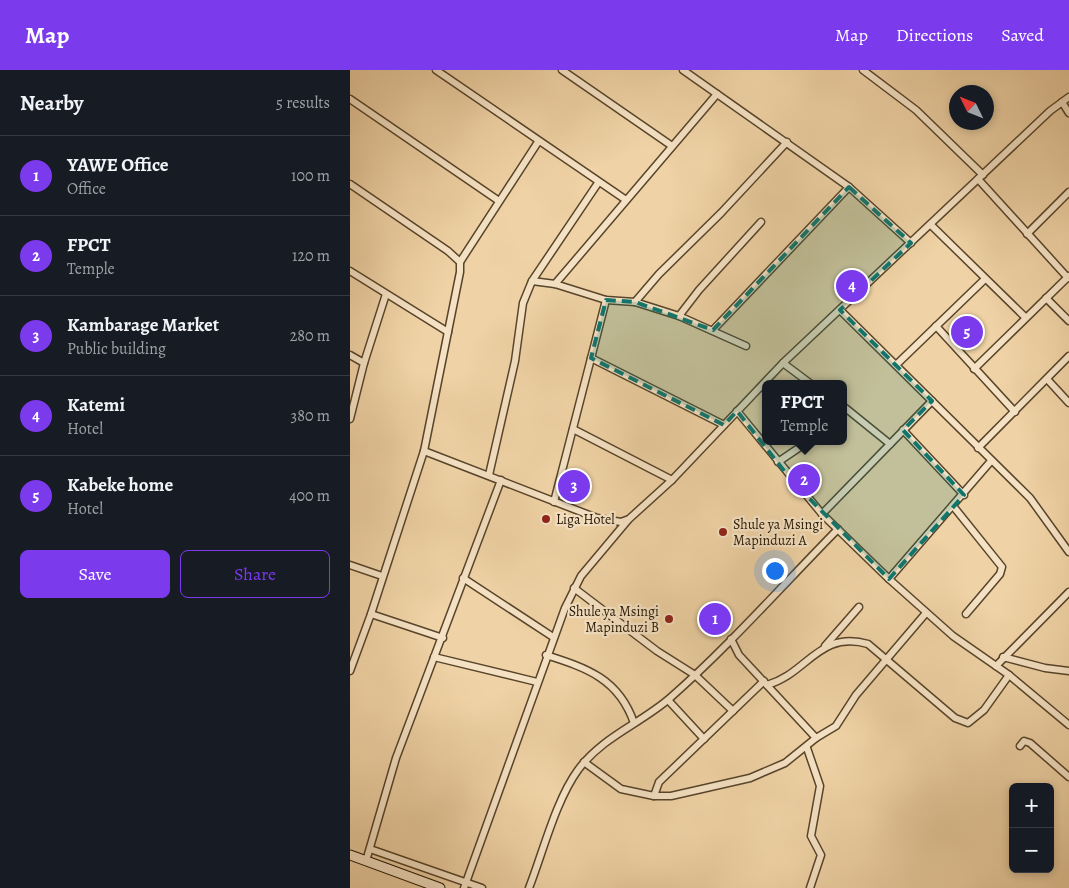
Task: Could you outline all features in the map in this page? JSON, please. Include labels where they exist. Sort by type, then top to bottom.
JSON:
[{"type":"main road","points":[[350,855],[440,888]]},
{"type":"street","points":[[436,70],[538,142],[626,200]]},
{"type":"street","points":[[562,70],[672,146]]},
{"type":"street","points":[[683,70],[849,187],[911,244]]},
{"type":"street","points":[[863,70],[916,110],[947,138],[1027,234],[1068,277],[974,369]]},
{"type":"street","points":[[555,284],[717,94]]},
{"type":"street","points":[[767,380],[980,177],[1069,97]]},
{"type":"street","points":[[350,99],[499,200]]},
{"type":"street","points":[[1062,102],[1069,113]]},
{"type":"street","points":[[350,671],[371,614],[424,451],[460,262],[538,142]]},
{"type":"street","points":[[635,302],[658,274],[787,142]]},
{"type":"street","points":[[489,475],[515,360],[523,303],[532,281],[598,183]]},
{"type":"street","points":[[713,330],[849,187]]},
{"type":"street","points":[[351,188],[448,251],[460,262]]},
{"type":"street","points":[[1027,234],[1069,192]]},
{"type":"street","points":[[679,316],[761,222]]},
{"type":"street","points":[[931,225],[1025,317]]},
{"type":"street","points":[[350,271],[448,332]]},
{"type":"street","points":[[896,365],[985,279]]},
{"type":"street","points":[[532,281],[555,284],[606,300],[635,302],[679,316],[746,346]]},
{"type":"street","points":[[350,419],[364,363],[386,294]]},
{"type":"street","points":[[1046,298],[1069,322]]},
{"type":"street","points":[[554,502],[606,300]]},
{"type":"street","points":[[840,310],[1030,498],[1068,548]]},
{"type":"street","points":[[936,326],[1015,412]]},
{"type":"street","points":[[350,355],[364,363]]},
{"type":"street","points":[[978,448],[1069,356]]},
{"type":"street","points":[[590,358],[724,425]]},
{"type":"street","points":[[783,363],[806,380]]},
{"type":"street","points":[[1047,380],[1069,403]]},
{"type":"street","points":[[465,885],[546,654],[581,576],[629,520],[672,480],[762,385]]},
{"type":"street","points":[[822,514],[932,401]]},
{"type":"street","points":[[847,409],[890,444]]},
{"type":"street","points":[[737,411],[762,442]]},
{"type":"street","points":[[573,429],[672,480]]},
{"type":"street","points":[[903,430],[964,495]]},
{"type":"street","points":[[764,445],[822,514],[889,579],[953,636],[1009,675],[1069,725]]},
{"type":"street","points":[[778,462],[803,445]]},
{"type":"street","points":[[424,451],[554,502],[611,522],[629,520]]},
{"type":"street","points":[[889,579],[964,495],[991,461]]},
{"type":"street","points":[[366,861],[396,758],[443,638],[463,578],[501,480]]},
{"type":"street","points":[[953,506],[1002,567],[1000,574],[966,614]]},
{"type":"street","points":[[529,888],[567,788],[584,762],[599,746],[668,700],[731,639],[838,529]]},
{"type":"street","points":[[350,565],[382,576]]},
{"type":"street","points":[[463,578],[553,637]]},
{"type":"street","points":[[574,588],[657,651],[695,675],[733,711]]},
{"type":"street","points":[[996,666],[1069,592]]},
{"type":"street","points":[[654,796],[659,782],[733,711],[766,683],[784,679],[824,646],[859,608]]},
{"type":"street","points":[[584,762],[621,789],[654,796],[670,796],[750,778],[785,763],[807,748],[816,738],[836,726],[856,696],[926,613]]},
{"type":"street","points":[[371,614],[443,638]]},
{"type":"street","points":[[731,639],[739,655],[816,738]]},
{"type":"street","points":[[824,646],[842,641],[868,644],[935,703],[955,718],[968,722],[984,710],[1009,675]]},
{"type":"street","points":[[546,654],[572,663],[606,680],[623,698],[634,723]]},
{"type":"street","points":[[434,657],[537,682]]},
{"type":"street","points":[[1003,657],[1069,672]]},
{"type":"street","points":[[668,700],[704,739]]},
{"type":"street","points":[[1020,746],[1024,741],[1028,742],[1069,777]]},
{"type":"street","points":[[807,748],[820,786],[811,836],[821,855],[810,888]]},
{"type":"street","points":[[370,849],[465,885],[482,888]]},
{"type":"highlighted area","points":[[849,187],[911,243],[840,310],[932,401],[903,430],[964,495],[889,579],[792,481],[737,411],[724,425],[591,358],[606,300],[635,302],[713,330]]},
{"type":"place","name":"Katemi","points":[[852,286]]},
{"type":"place","name":"Kabeke home","points":[[967,332]]},
{"type":"place","name":"FPCT","points":[[804,480]]},
{"type":"place","name":"Kambarage Market","points":[[574,486]]},
{"type":"place","name":"Liga Hotel","points":[[546,519]]},
{"type":"place","name":"Shule ya Msingi Mapinduzi A","points":[[723,532]]},
{"type":"place","name":"Shule ya Msingi Mapinduzi B","points":[[669,619]]},
{"type":"place","name":"YAWE Office","points":[[715,619]]}]
